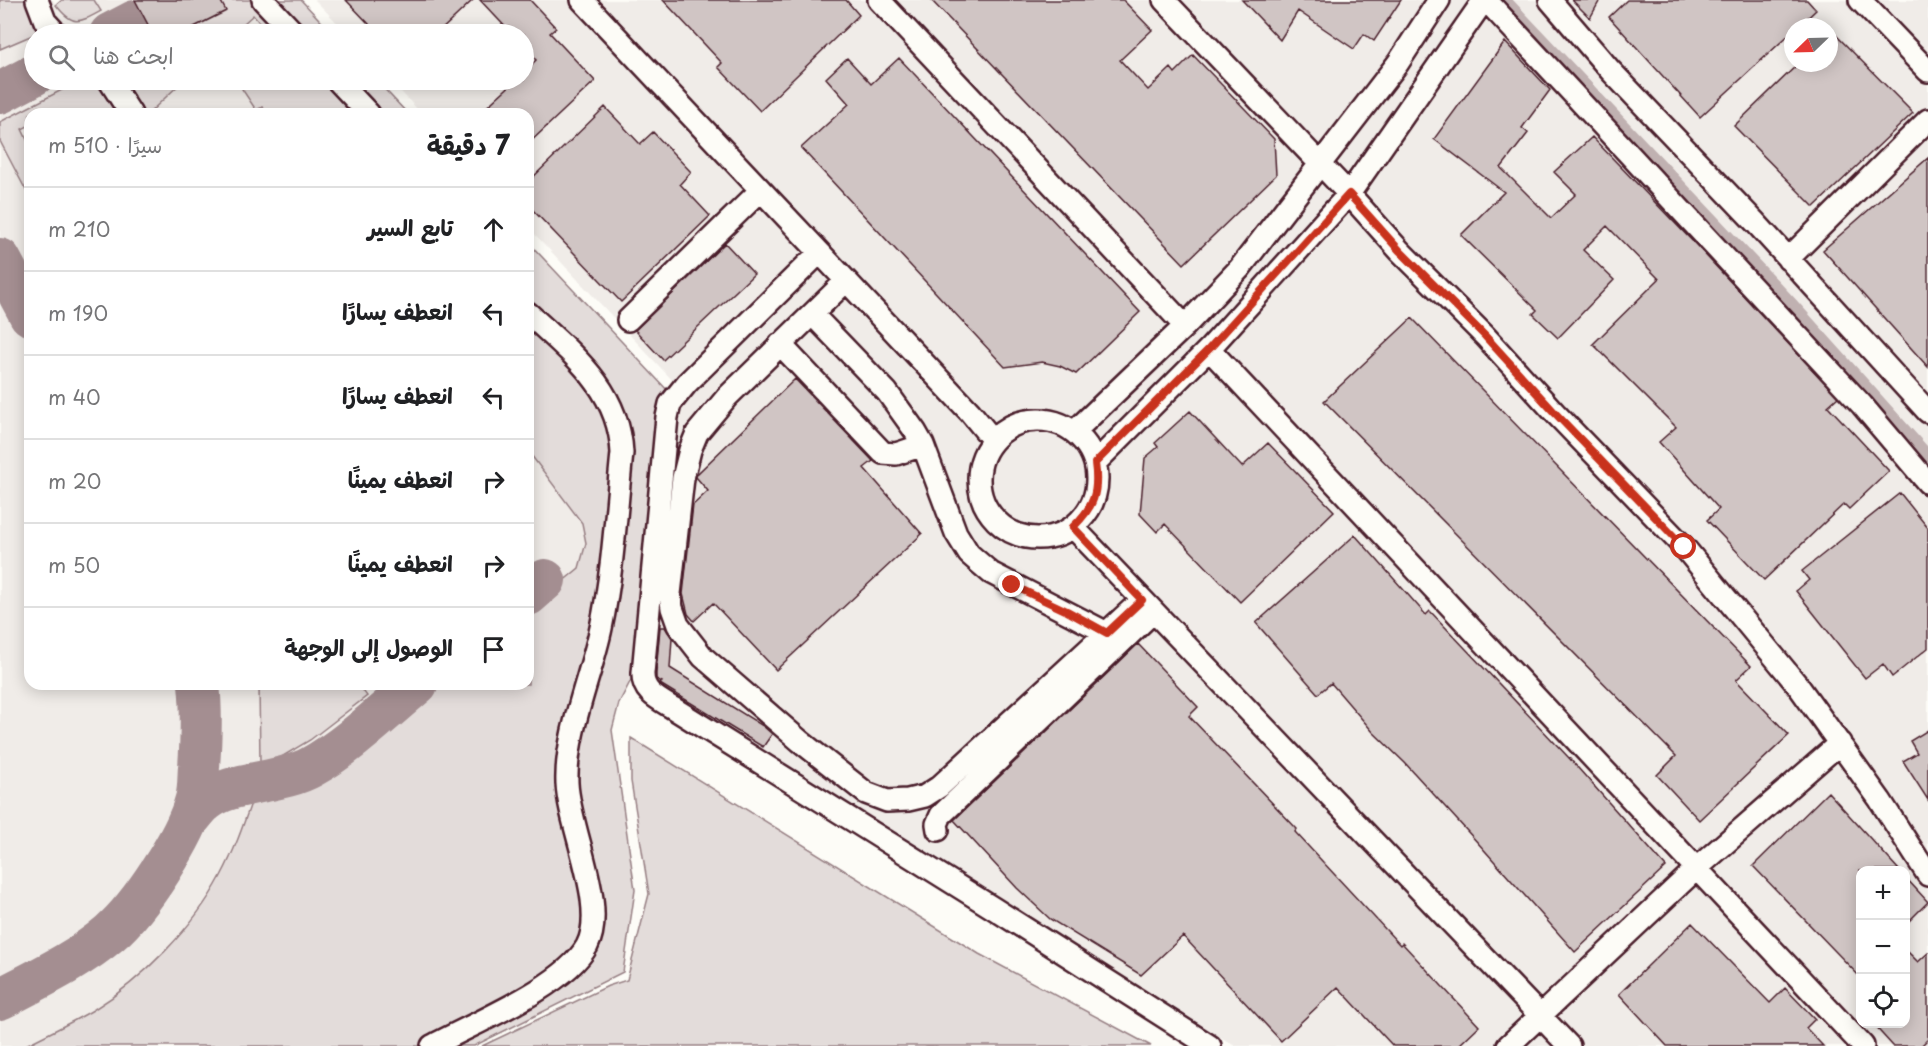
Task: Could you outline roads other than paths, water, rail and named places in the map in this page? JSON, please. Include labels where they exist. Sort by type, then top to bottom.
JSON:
[{"type":"street","points":[[37,0],[48,24]]},
{"type":"street","points":[[263,0],[286,24]]},
{"type":"street","points":[[582,0],[970,412],[993,440]]},
{"type":"street","points":[[879,0],[1185,326]]},
{"type":"street","points":[[1164,0],[1349,194],[1400,251],[1485,336],[1555,413],[1684,547],[1779,661],[1840,743],[1907,840],[1928,875]]},
{"type":"street","points":[[1074,432],[1185,326],[1240,268],[1398,63],[1439,0]]},
{"type":"street","points":[[1550,0],[1610,70],[1928,412]]},
{"type":"street","points":[[1860,0],[1928,71]]},
{"type":"street","points":[[1095,463],[1209,349],[1349,194],[1483,3],[1862,405],[1928,483]]},
{"type":"street","points":[[115,90],[127,108]]},
{"type":"street","points":[[346,90],[363,108]]},
{"type":"street","points":[[1788,259],[1928,120]]},
{"type":"street","points":[[628,320],[761,190]]},
{"type":"street","points":[[819,253],[687,383],[670,404],[643,673],[644,685],[648,691],[673,708],[1210,1046]]},
{"type":"street","points":[[846,281],[727,397],[697,433],[690,450],[682,478],[671,601],[678,625],[703,657],[800,741],[867,793],[887,801],[908,800],[925,796],[939,787],[1107,633],[1148,606]]},
{"type":"street","points":[[812,314],[901,410],[923,445],[956,533],[969,554],[991,573],[1107,633]]},
{"type":"street","points":[[432,1046],[536,992],[567,970],[587,945],[594,921],[591,892],[568,800],[568,761],[571,742],[596,652],[606,601],[622,453],[621,437],[618,422],[605,393],[562,344],[534,318]]},
{"type":"street","points":[[780,344],[883,453],[896,454],[923,445]]},
{"type":"street","points":[[1209,349],[1863,1046]]},
{"type":"street","points":[[1030,420],[1053,422],[1074,432],[1086,445],[1095,463],[1097,479],[1094,498],[1086,514],[1073,527],[1058,535],[1041,539],[1024,537],[1008,531],[995,521],[985,507],[979,490],[978,474],[982,457],[993,440],[1009,427],[1030,420]]},
{"type":"street","points":[[1073,527],[1569,1046]]},
{"type":"street","points":[[938,830],[940,815],[1148,606]]},
{"type":"street","points":[[1508,1046],[1697,868],[1840,743]]},
{"type":"waterway","points":[[1502,0],[1792,307],[1928,459]]}]
